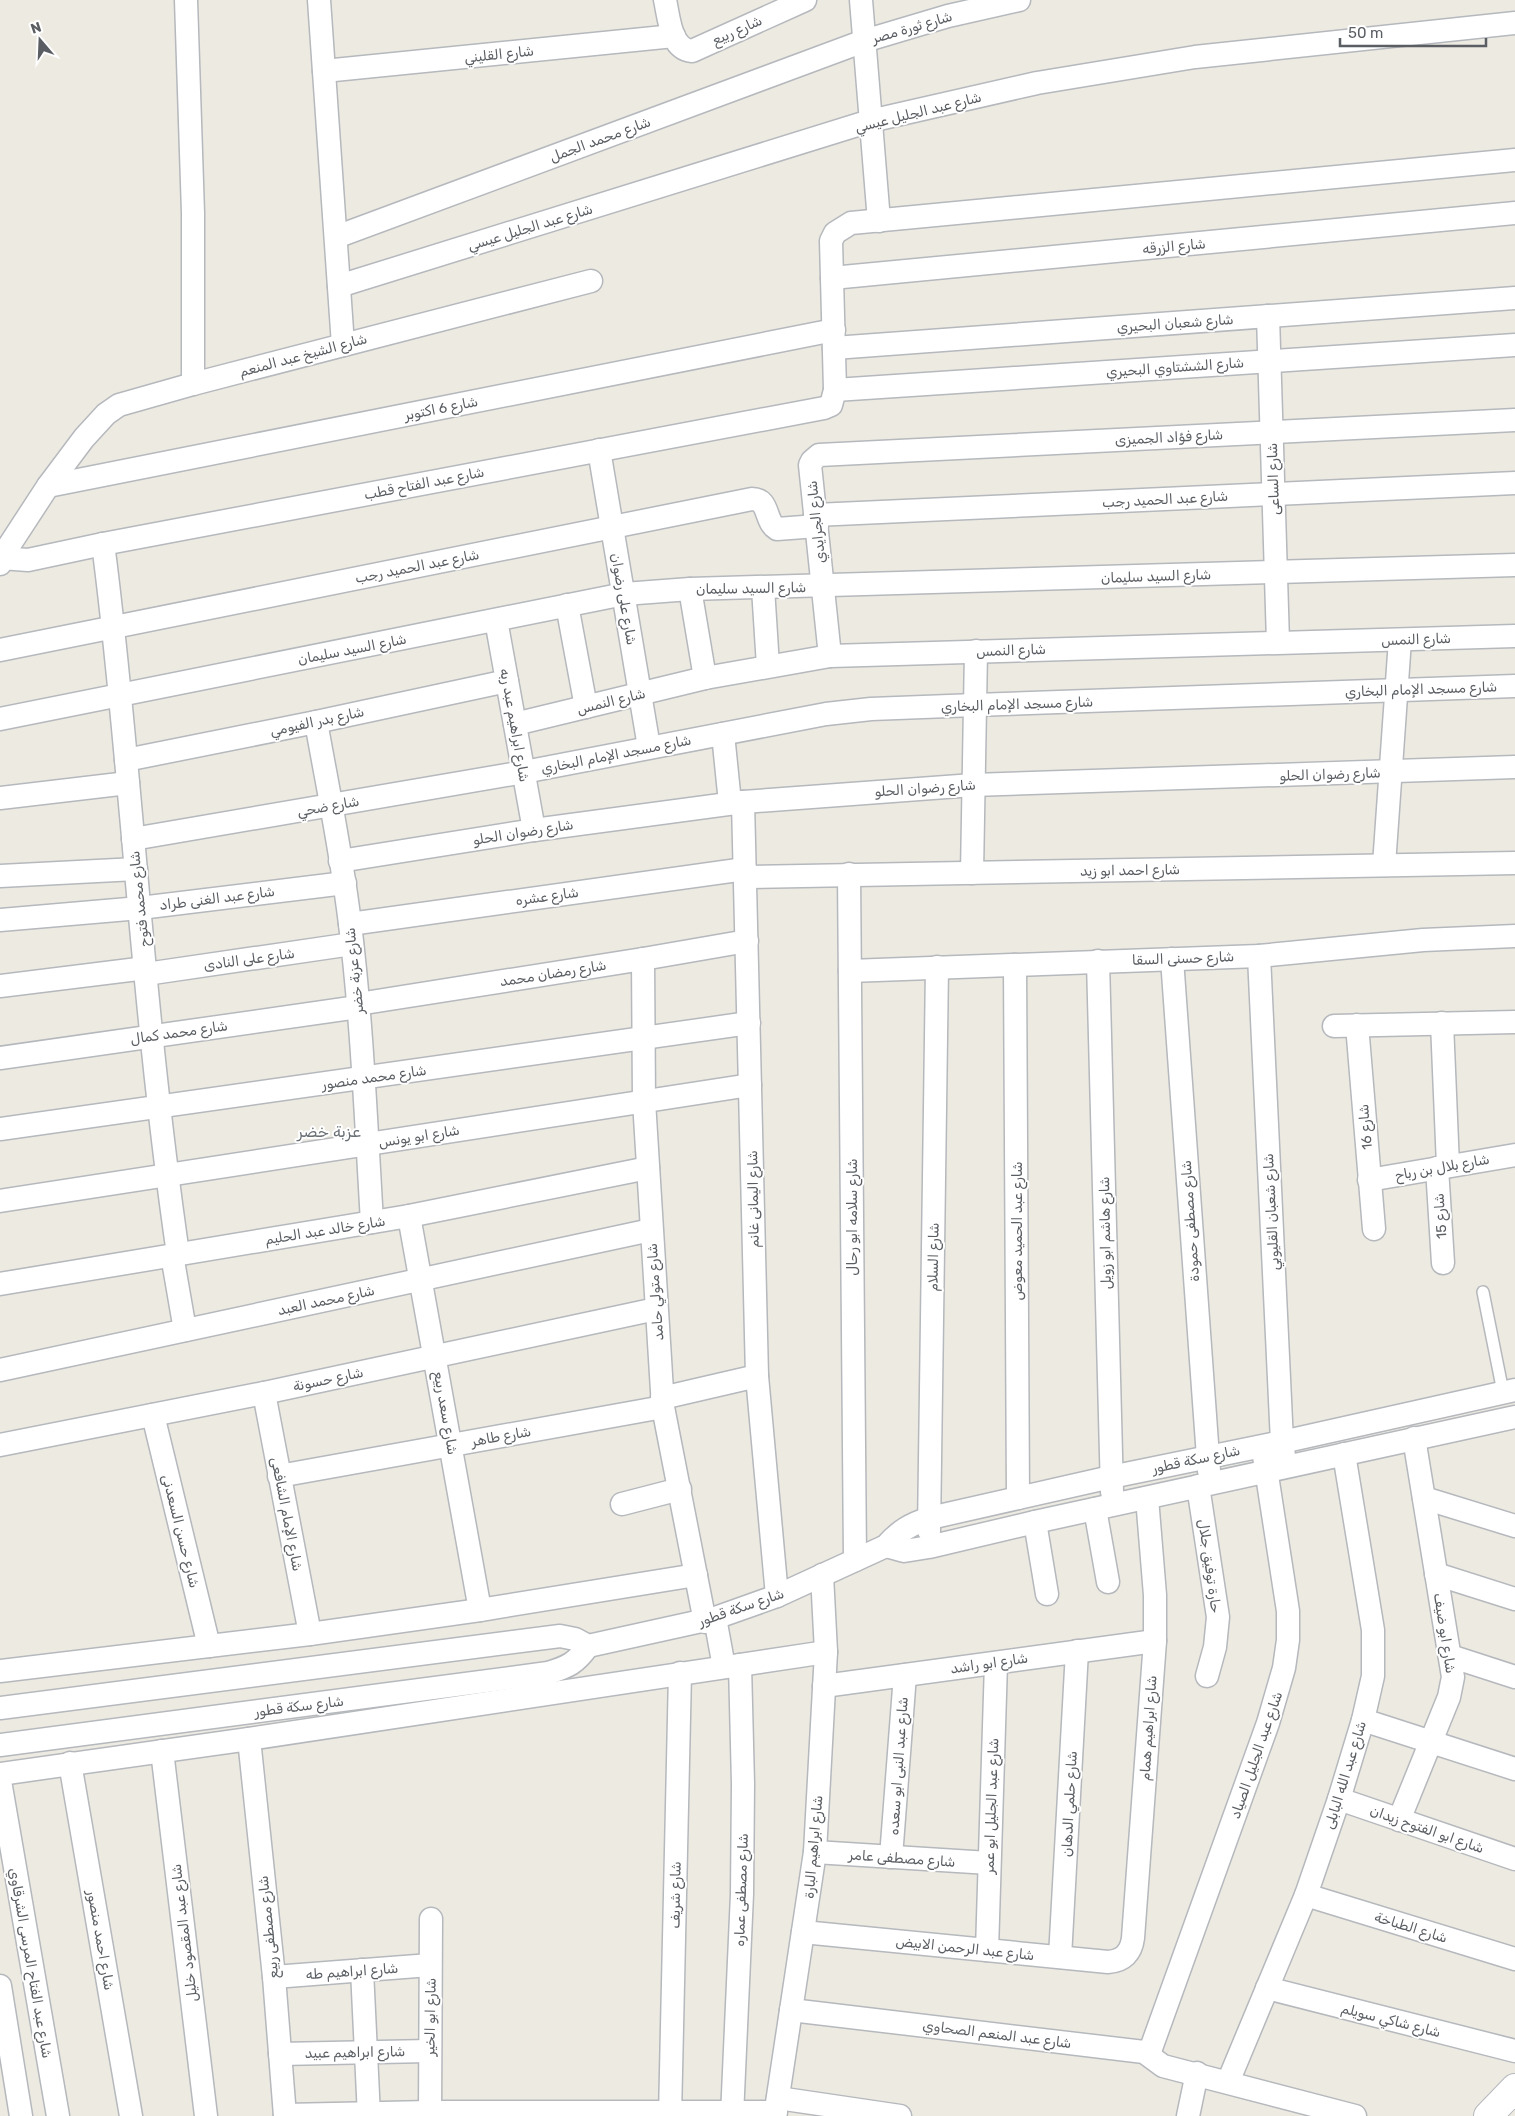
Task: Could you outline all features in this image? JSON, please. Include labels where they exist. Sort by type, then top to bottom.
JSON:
[{"type":"street","points":[[186,0],[193,213],[193,384]]},
{"type":"street","points":[[319,0],[343,345]]},
{"type":"street","points":[[665,0],[674,36]]},
{"type":"street","name":"شارع ربيع","points":[[674,36],[683,48],[692,51],[805,0]]},
{"type":"street","points":[[861,0],[879,220]]},
{"type":"street","name":"شارع ثورة مصر","points":[[864,41],[948,16],[1019,0]]},
{"type":"street","name":"شارع عبد الجليل عيسي","points":[[339,286],[870,121],[1037,83],[1195,57],[1515,23]]},
{"type":"street","name":"شارع القليني","points":[[324,71],[674,36]]},
{"type":"street","name":"شارع محمد الجمل","points":[[336,237],[864,41]]},
{"type":"street","points":[[836,390],[831,241],[835,233],[851,223],[1515,160]]},
{"type":"street","name":"شارع الزرقه","points":[[832,278],[1515,213]]},
{"type":"street","name":"شارع الشيخ عبد المنعم","points":[[0,560],[48,486],[94,425],[119,405],[193,384],[591,281]]},
{"type":"street","name":"شارع شعبان البحيري","points":[[834,339],[1268,316],[1515,298]]},
{"type":"street","name":"شارع الساعى","points":[[1268,316],[1278,642]]},
{"type":"street","name":"شارع 6 اكتوبر","points":[[48,486],[834,339]]},
{"type":"street","name":"شارع الششتاوي البحيري","points":[[836,390],[1515,345]]},
{"type":"street","name":"شارع عبد الفتاح قطب","points":[[0,560],[28,560],[103,544],[824,408],[831,405],[836,390]]},
{"type":"street","name":"شارع فؤاد الجميزى","points":[[823,454],[1515,420]]},
{"type":"street","name":"شارع على رضوان","points":[[599,450],[649,747]]},
{"type":"street","name":"شارع الجرايدي","points":[[823,454],[815,457],[810,465],[830,656]]},
{"type":"street","name":"شارع عبد الحميد رجب","points":[[0,650],[752,498],[761,500],[770,523],[777,529],[816,520],[1274,494],[1515,483]]},
{"type":"street","name":"شارع محمد فتوح","points":[[103,544],[114,628],[146,971],[175,1254],[185,1330]]},
{"type":"street","name":"شارع السيد سليمان","points":[[0,720],[624,594],[690,589],[1515,565]]},
{"type":"street","points":[[764,588],[768,666]]},
{"type":"street","points":[[690,589],[705,678]]},
{"type":"street","points":[[567,605],[586,707]]},
{"type":"street","name":"شارع ابراهيم عبد ربه","points":[[496,620],[534,830]]},
{"type":"street","name":"شارع النمس","points":[[515,724],[705,678],[830,656],[1515,636]]},
{"type":"street","points":[[1384,865],[1400,640]]},
{"type":"street","points":[[972,872],[976,651]]},
{"type":"street","name":"شارع بدر الفيومي","points":[[126,760],[507,681]]},
{"type":"street","name":"شارع مسجد الإمام البخاري","points":[[524,772],[826,714],[871,709],[1515,686]]},
{"type":"street","name":"شارع عزبة خضر","points":[[316,722],[351,934],[358,1006],[372,1222]]},
{"type":"street","name":"شارع اليمانى غانم","points":[[723,734],[737,802],[745,873],[757,1376],[777,1596]]},
{"type":"street","name":"شارع رضوان الحلو","points":[[340,861],[534,830],[737,802],[974,785],[1515,767]]},
{"type":"street","name":"شارع ضحي","points":[[133,839],[524,772]]},
{"type":"street","points":[[0,798],[128,783]]},
{"type":"street","name":"شارع احمد ابو زيد","points":[[745,873],[849,874],[1515,863]]},
{"type":"street","points":[[0,876],[136,869]]},
{"type":"street","name":"شارع عشره","points":[[351,934],[745,873]]},
{"type":"street","name":"شارع سلامه ابو رحال","points":[[849,874],[855,1560]]},
{"type":"street","name":"شارع عبد الغنى طراد","points":[[0,920],[140,908],[344,883]]},
{"type":"street","name":"شارع على النادى","points":[[0,986],[146,971],[351,934]]},
{"type":"street","name":"شارع حسنى السقا","points":[[850,971],[1259,956],[1423,940],[1515,936]]},
{"type":"street","name":"شارع رمضان محمد","points":[[358,1006],[644,959],[747,940]]},
{"type":"street","name":"شارع شعبان القليوبي","points":[[1259,956],[1272,1444],[1276,1469]]},
{"type":"street","name":"شارع متولي حامد","points":[[644,959],[644,1101],[662,1402],[696,1574],[710,1620]]},
{"type":"street","name":"شارع مصطفى حمودة","points":[[1172,959],[1206,1457],[1205,1485]]},
{"type":"street","name":"شارع هاشم ابو زويل","points":[[1098,961],[1111,1477],[1104,1507],[1108,1582]]},
{"type":"street","name":"شارع عبد الحميد معوض","points":[[1015,965],[1018,1498]]},
{"type":"street","name":"شارع السلام","points":[[929,1547],[937,968]]},
{"type":"street","name":"شارع محمد كمال","points":[[0,1058],[358,1006]]},
{"type":"street","points":[[1334,1026],[1515,1022]]},
{"type":"street","name":"شارع محمد منصور","points":[[0,1129],[160,1108],[749,1023]]},
{"type":"street","name":"شارع 15","points":[[1442,1023],[1443,1263]]},
{"type":"street","name":"شارع 16","points":[[1357,1026],[1374,1229]]},
{"type":"street","name":"شارع ابو يونس","points":[[0,1202],[750,1084]]},
{"type":"street","name":"شارع بلال بن رباح","points":[[1369,1180],[1515,1155]]},
{"type":"street","name":"شارع خالد عبد الحليم","points":[[0,1284],[409,1216],[648,1168]]},
{"type":"street","name":"شارع سعد ربيع","points":[[409,1216],[452,1445],[480,1610]]},
{"type":"street","name":"شارع محمد العبد","points":[[0,1370],[651,1230]]},
{"type":"street","name":"شارع حسونة","points":[[0,1445],[264,1393],[656,1309]]},
{"type":"street","name":"شارع طاهر","points":[[279,1476],[452,1445],[662,1402],[757,1376]]},
{"type":"street","name":"شارع سكة قطور","points":[[0,1745],[548,1673],[564,1668],[578,1660],[588,1646],[710,1620],[777,1596],[886,1546],[898,1532],[913,1523],[930,1518],[1509,1391]]},
{"type":"street","name":"شارع الإمام الشافعى","points":[[264,1393],[310,1634]]},
{"type":"street","name":"شارع حسن السعدنى","points":[[153,1415],[209,1646]]},
{"type":"street","name":"شارع سكة قطور","points":[[886,1546],[904,1550],[929,1547],[1515,1417]]},
{"type":"street","name":"شارع ابو ضيف","points":[[1399,1820],[1432,1742],[1452,1687],[1452,1668],[1414,1438]]},
{"type":"street","name":"شارع عبد الله البابلى","points":[[1228,2082],[1306,1895],[1339,1800],[1363,1720],[1373,1676],[1373,1630],[1344,1454]]},
{"type":"street","name":"شارع عبد الجليل الصياد","points":[[1149,2054],[1268,1723],[1284,1668],[1288,1640],[1288,1611],[1276,1469]]},
{"type":"street","name":"حارة توفيق جلال","points":[[1205,1485],[1218,1617],[1215,1647],[1207,1676]]},
{"type":"street","points":[[622,1504],[680,1489]]},
{"type":"street","name":"شارع ابراهيم همام","points":[[1126,1956],[1130,1951],[1133,1938],[1155,1641],[1155,1595],[1147,1498]]},
{"type":"street","points":[[1424,1498],[1515,1526]]},
{"type":"street","points":[[1035,1522],[1047,1594]]},
{"type":"street","points":[[0,1671],[310,1634],[480,1610],[696,1574]]},
{"type":"street","points":[[1436,1574],[1515,1599]]},
{"type":"street","name":"شارع ابراهيم البارة","points":[[776,2109],[815,1852],[826,1652],[822,1576]]},
{"type":"street","name":"شارع مصطفى عماره","points":[[710,1620],[732,1666],[744,1784],[742,1894],[732,2114]]},
{"type":"street","points":[[0,1708],[560,1636],[575,1639],[588,1646]]},
{"type":"street","name":"شارع ابو راشد","points":[[824,1686],[1155,1641]]},
{"type":"street","name":"شارع حلمي الدهان","points":[[1060,1957],[1078,1651]]},
{"type":"street","points":[[0,1774],[249,1739],[826,1652]]},
{"type":"street","points":[[1450,1656],[1515,1677]]},
{"type":"street","name":"شارع عبد الجليل ابو عمر","points":[[987,1950],[996,1663]]},
{"type":"street","name":"شارع شريف","points":[[670,2113],[680,1673]]},
{"type":"street","name":"شارع عبد النبى ابو سعده","points":[[891,1857],[904,1675]]},
{"type":"street","points":[[1363,1720],[1515,1769]]},
{"type":"street","name":"شارع مصطفى ربيع","points":[[249,1739],[274,1977],[285,2116]]},
{"type":"street","name":"شارع عبد المقصود خليل","points":[[162,1751],[206,2116]]},
{"type":"street","name":"شارع احمد منصور","points":[[70,1763],[131,2116]]},
{"type":"street","name":"شارع عبد الفتاح المرسى الشرقاوي","points":[[0,1781],[58,2116]]},
{"type":"street","name":"شارع ابو الفتوح زيدان","points":[[1339,1800],[1515,1859]]},
{"type":"street","name":"شارع مصطفى عامر","points":[[815,1852],[989,1864]]},
{"type":"street","name":"شارع الطباخة","points":[[1306,1895],[1515,1958]]},
{"type":"street","name":"شارع ابو الخير","points":[[430,2114],[431,1919]]},
{"type":"street","name":"شارع عبد الرحمن الابيض","points":[[803,1932],[1108,1962],[1120,1960],[1126,1956]]},
{"type":"street","name":"شارع ابراهيم طه","points":[[274,1977],[430,1965]]},
{"type":"street","points":[[362,1970],[369,2114]]},
{"type":"street","points":[[0,1986],[21,2116]]},
{"type":"street","name":"شارع شاكي سويلم","points":[[1267,1988],[1515,2051]]},
{"type":"street","name":"شارع عبد المنعم الصحاوي","points":[[791,2010],[1149,2054],[1163,2066],[1197,2073],[1355,2116]]},
{"type":"street","name":"شارع ابراهيم عبيد","points":[[280,2054],[430,2051]]},
{"type":"street","points":[[1188,2116],[1197,2073]]},
{"type":"street","points":[[1488,2116],[1515,2088]]},
{"type":"street","points":[[285,2116],[369,2114],[732,2114],[776,2109],[900,2116]]},
{"type":"lane","points":[[1483,1292],[1509,1391]]},
{"type":"district","name":"عزبة خضر","points":[[329,1131]]}]
